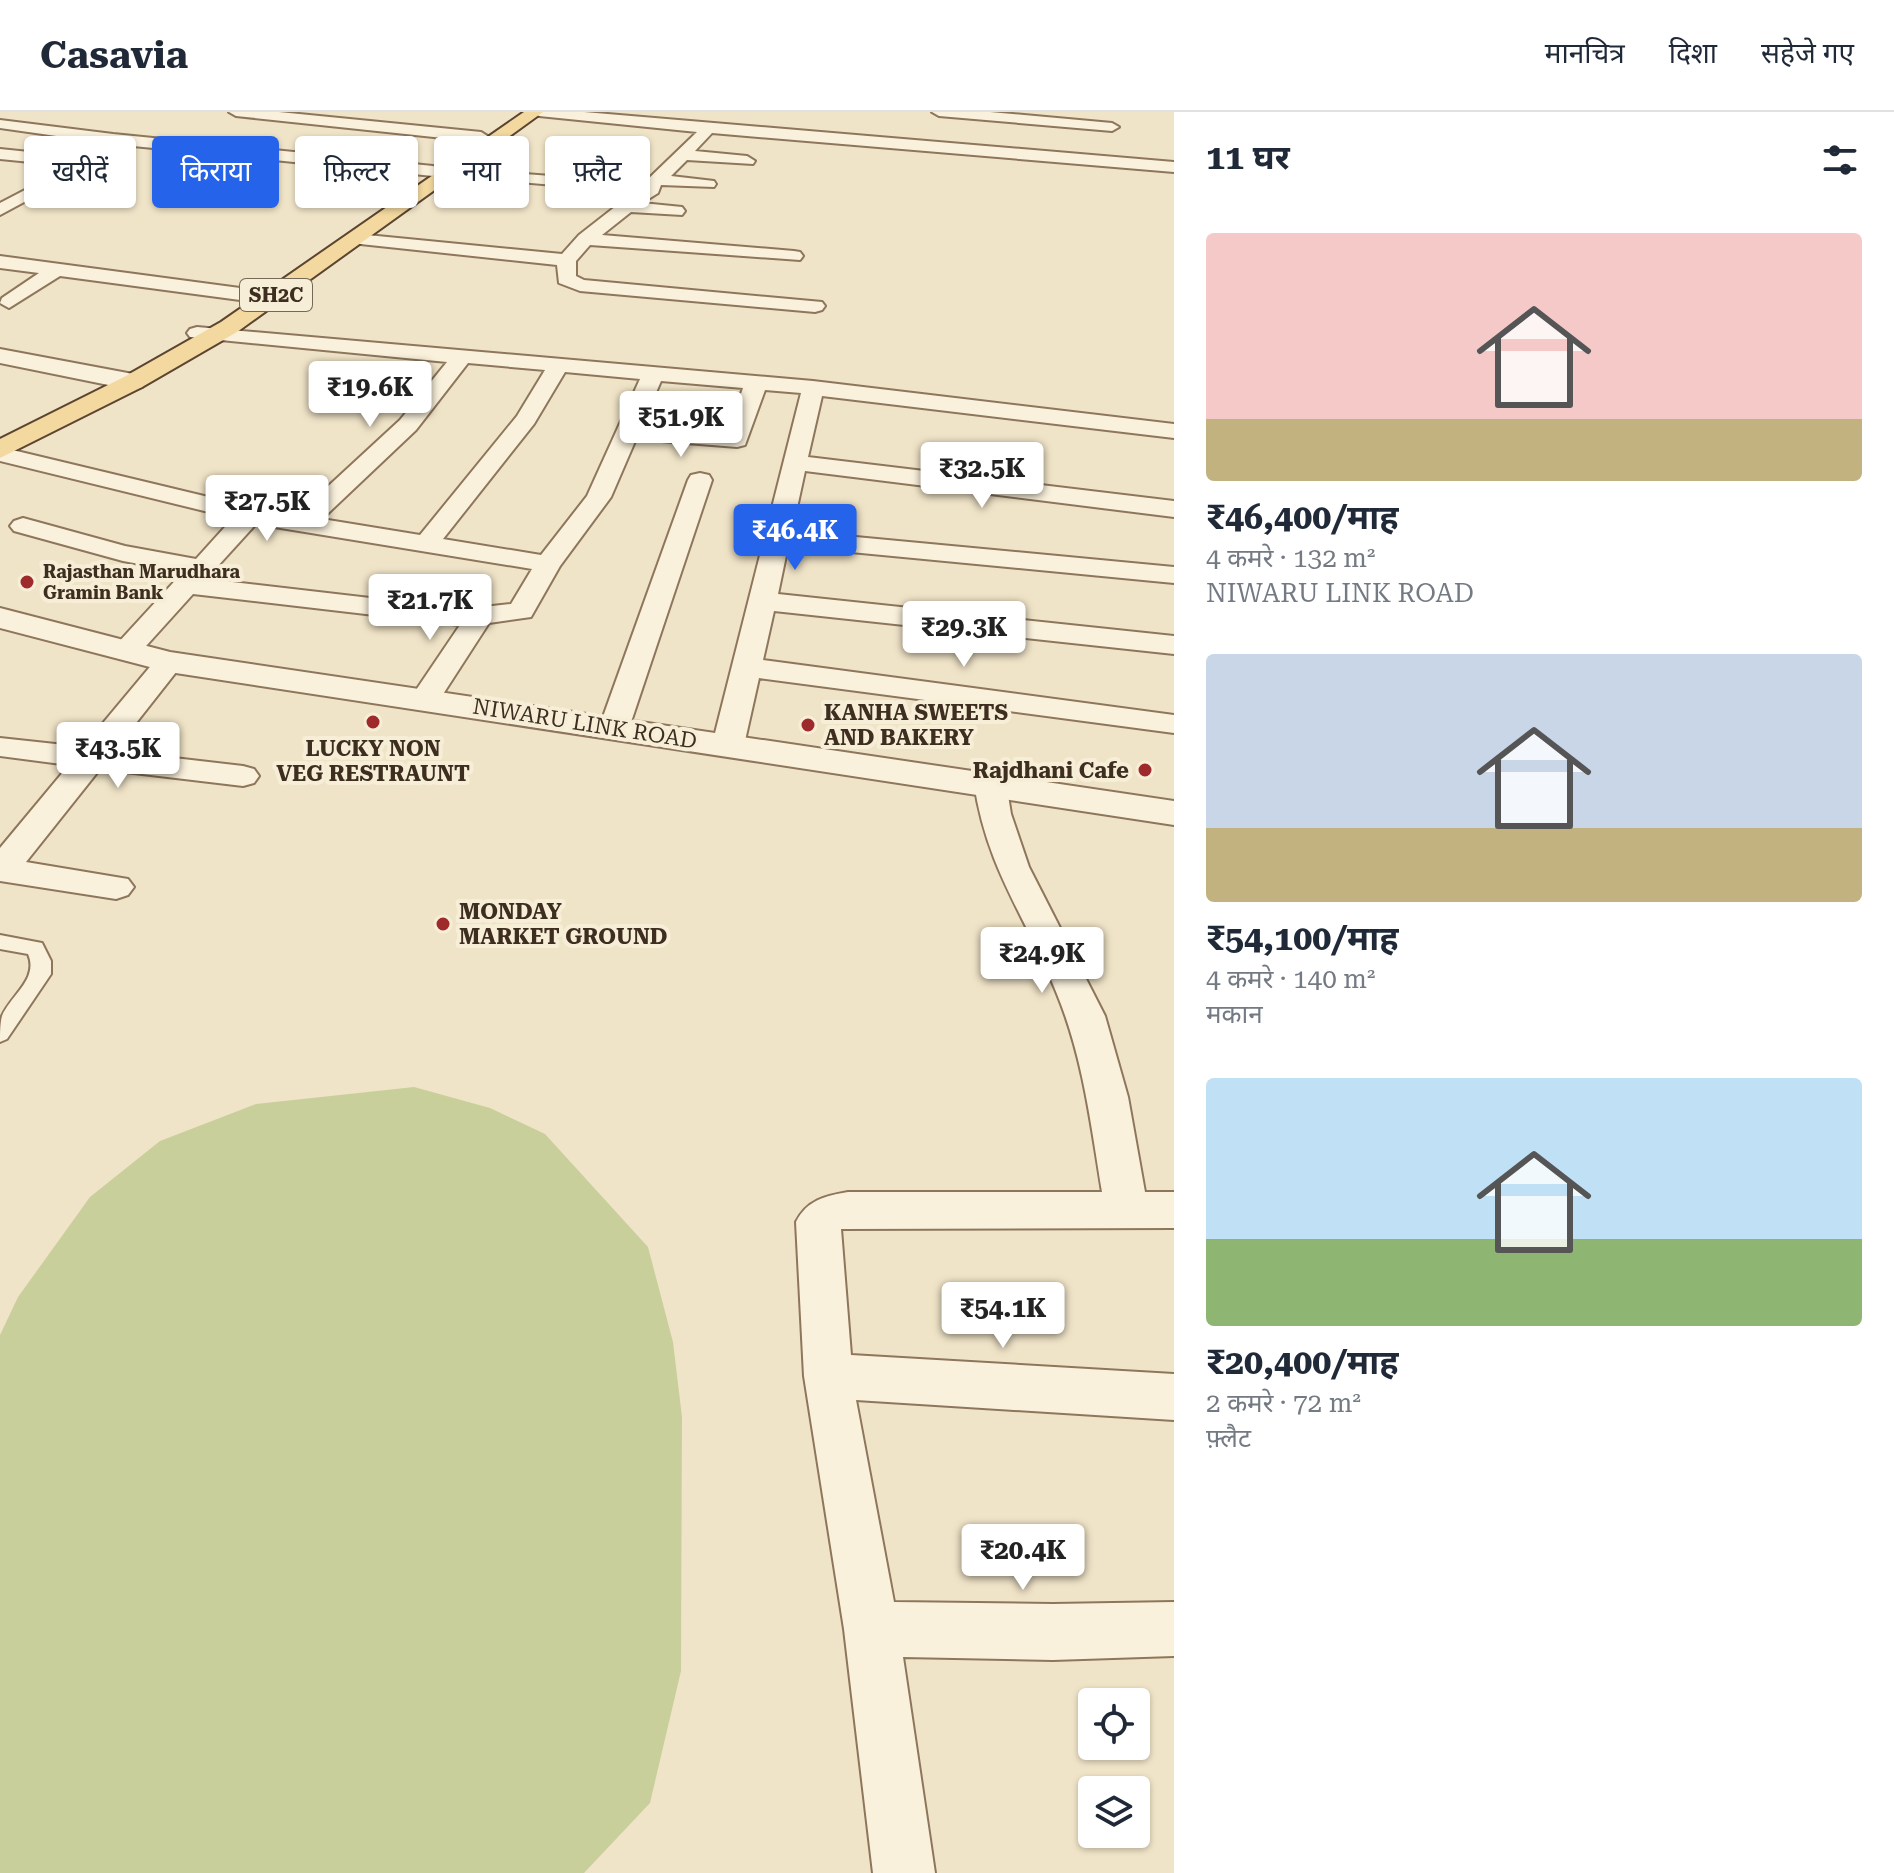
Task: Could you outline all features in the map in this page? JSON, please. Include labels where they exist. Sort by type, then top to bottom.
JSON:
[{"type":"main road","name":"SH2C","points":[[482,136],[517,112]]},
{"type":"main road","name":"SH2C","points":[[498,136],[537,112]]},
{"type":"main road","name":"SH2C","points":[[206,334],[255,296],[389,208]]},
{"type":"main road","name":"SH2C","points":[[0,452],[206,334],[357,239],[392,208]]},
{"type":"main road","name":"SH2C","points":[[0,438],[125,379]]},
{"type":"street","points":[[236,112],[471,136]]},
{"type":"street","points":[[537,112],[637,116],[708,129],[863,142],[1023,161],[1174,167]]},
{"type":"street","points":[[939,112],[1112,127]]},
{"type":"street","points":[[256,131],[288,117]]},
{"type":"street","points":[[0,124],[113,139],[434,170]]},
{"type":"street","points":[[863,142],[867,125]]},
{"type":"street","points":[[650,190],[708,129]]},
{"type":"street","points":[[0,154],[78,162],[83,166],[0,210]]},
{"type":"street","points":[[684,155],[747,161]]},
{"type":"street","points":[[529,177],[656,185],[708,184]]},
{"type":"street","points":[[627,208],[615,220],[585,239],[567,260],[566,279],[570,282],[671,293],[815,306]]},
{"type":"street","points":[[640,208],[676,211]]},
{"type":"street","points":[[357,239],[567,260]]},
{"type":"street","points":[[585,239],[794,256]]},
{"type":"street","points":[[671,293],[696,248]]},
{"type":"street","points":[[0,262],[255,296]]},
{"type":"street","points":[[9,302],[56,270]]},
{"type":"street","points":[[206,334],[813,388],[1174,431]]},
{"type":"street","points":[[0,356],[125,379]]},
{"type":"street","points":[[302,524],[408,425],[462,357]]},
{"type":"street","points":[[426,544],[526,419],[558,366]]},
{"type":"street","points":[[23,526],[194,576],[465,617],[521,611],[548,564],[599,497],[653,374]]},
{"type":"street","points":[[629,431],[737,440],[756,383]]},
{"type":"street","points":[[728,745],[813,388]]},
{"type":"street","points":[[0,452],[250,515],[548,564]]},
{"type":"street","points":[[795,463],[1174,509]]},
{"type":"street","points":[[614,728],[700,480]]},
{"type":"street","points":[[127,650],[250,515]]},
{"type":"street","points":[[777,537],[1174,575]]},
{"type":"street","points":[[762,601],[1174,645]]},
{"type":"street","points":[[425,699],[480,615]]},
{"type":"street","name":"NIWARU LINK ROAD","points":[[0,618],[169,662],[1174,813]]},
{"type":"street","points":[[1,870],[169,662]]},
{"type":"street","points":[[746,667],[1174,724]]},
{"type":"street","points":[[0,747],[243,776]]},
{"type":"street","points":[[990,783],[994,820],[1009,866],[1075,990],[1099,1056],[1126,1208]]},
{"type":"street","points":[[1,870],[116,887]]},
{"type":"street","points":[[904,1873],[871,1629],[828,1376],[818,1222],[830,1213],[1126,1208],[1174,1210]]},
{"type":"street","points":[[828,1376],[1174,1397]]},
{"type":"street","points":[[871,1629],[1053,1632],[1174,1629]]},
{"type":"lane","points":[[0,942],[35,948],[41,961],[41,974],[0,1034]]},
{"type":"green space","points":[[414,1087],[490,1108],[545,1134],[648,1247],[673,1342],[682,1417],[681,1671],[650,1803],[584,1873],[0,1873],[0,1335],[18,1297],[90,1197],[160,1141],[256,1104]]},
{"type":"place","name":"Rajasthan Marudhara Gramin Bank","points":[[27,582]]},
{"type":"place","name":"LUCKY NON VEG RESTRAUNT","points":[[373,722]]},
{"type":"place","name":"KANHA SWEETS AND BAKERY","points":[[808,725]]},
{"type":"place","name":"Rajdhani Cafe","points":[[1145,770]]},
{"type":"place","name":"MONDAY MARKET GROUND","points":[[443,924]]}]
